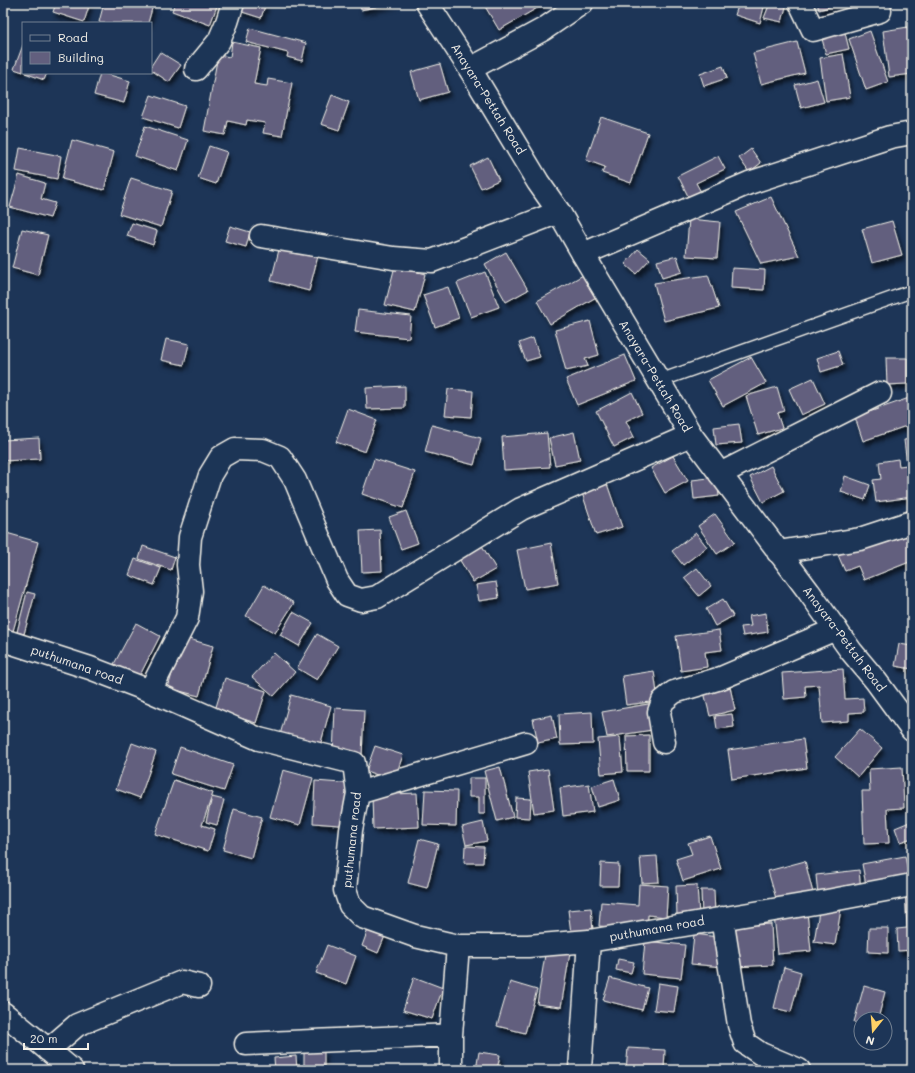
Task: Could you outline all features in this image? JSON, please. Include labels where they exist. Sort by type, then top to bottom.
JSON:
[{"type":"street","points":[[196,69],[219,41],[233,3]]},
{"type":"street","name":"Anayara-Pettah Road","points":[[427,3],[470,69],[538,182],[559,212],[582,254],[691,435],[851,651],[876,681],[912,730]]},
{"type":"street","points":[[470,69],[544,30],[582,3]]},
{"type":"street","points":[[800,3],[813,30],[880,11]]},
{"type":"street","points":[[582,254],[750,183],[890,137],[912,133]]},
{"type":"street","points":[[261,236],[393,258],[432,261],[559,212]]},
{"type":"street","points":[[720,474],[880,393]]},
{"type":"street","points":[[150,691],[188,618],[191,591],[188,565],[190,537],[210,474],[221,457],[235,449],[263,450],[280,457],[295,480],[337,580],[347,596],[361,600],[377,597],[521,509],[691,435]]},
{"type":"street","points":[[778,552],[860,539],[912,522]]},
{"type":"street","points":[[664,742],[659,712],[663,701],[674,692],[721,678],[836,629]]},
{"type":"street","name":"puthumana road","points":[[3,640],[90,668],[150,691],[259,739],[354,763],[358,793],[351,830],[345,890],[350,905],[362,917],[415,936],[458,946],[528,946],[590,941],[912,885]]},
{"type":"street","points":[[358,793],[526,743]]},
{"type":"street","points":[[722,918],[739,1024],[746,1043],[761,1054],[799,1070]]},
{"type":"street","points":[[580,1069],[590,941]]},
{"type":"street","points":[[451,1070],[451,1035],[458,946]]},
{"type":"street","points":[[48,1050],[77,1025],[182,982],[199,986]]},
{"type":"street","points":[[3,1012],[72,1070]]},
{"type":"street","points":[[246,1044],[451,1035]]},
{"type":"lane","points":[[659,382],[912,290]]},
{"type":"building","points":[[56,3],[90,3],[84,22],[53,12]]},
{"type":"building","points":[[104,3],[145,3],[153,5],[148,22],[99,22]]},
{"type":"building","points":[[175,3],[218,3],[210,25],[172,11]]},
{"type":"building","points":[[241,3],[266,3],[261,18],[239,11]]},
{"type":"building","points":[[360,3],[394,3],[361,10]]},
{"type":"building","points":[[483,3],[546,3],[499,30]]},
{"type":"building","points":[[739,3],[765,3],[760,23],[735,15]]},
{"type":"building","points":[[770,3],[787,3],[782,22],[764,18]]},
{"type":"building","points":[[817,3],[839,3],[839,4],[819,10]]},
{"type":"building","points":[[908,27],[910,42],[912,42],[912,74],[889,77],[883,31]]},
{"type":"building","points":[[250,28],[306,43],[302,61],[287,57],[288,53],[246,42]]},
{"type":"building","points":[[844,29],[849,49],[826,54],[821,35]]},
{"type":"building","points":[[870,31],[888,82],[866,90],[849,39]]},
{"type":"building","points":[[232,42],[261,48],[254,84],[267,86],[268,79],[292,83],[282,136],[263,133],[265,123],[247,120],[246,125],[228,121],[225,135],[204,131],[218,55],[230,57]]},
{"type":"building","points":[[797,42],[805,73],[761,84],[753,53]]},
{"type":"building","points":[[22,48],[22,72],[14,69]]},
{"type":"building","points":[[160,52],[181,65],[169,82],[152,71],[152,64]]},
{"type":"building","points":[[843,54],[850,97],[826,101],[820,58]]},
{"type":"building","points":[[440,64],[448,92],[419,100],[411,72]]},
{"type":"building","points":[[723,66],[727,78],[704,86],[700,74]]},
{"type":"building","points":[[28,74],[47,74],[44,80]]},
{"type":"building","points":[[100,74],[106,74],[130,81],[124,103],[94,95]]},
{"type":"building","points":[[817,79],[824,102],[801,108],[795,85]]},
{"type":"building","points":[[151,95],[185,106],[178,128],[143,117]]},
{"type":"building","points":[[332,95],[349,102],[339,130],[321,124]]},
{"type":"building","points":[[601,117],[648,133],[631,183],[602,173],[605,167],[586,160]]},
{"type":"building","points":[[145,126],[188,140],[178,171],[135,156]]},
{"type":"building","points":[[72,140],[114,152],[104,190],[62,179]]},
{"type":"building","points":[[209,146],[227,152],[216,184],[198,178]]},
{"type":"building","points":[[20,148],[61,156],[57,179],[16,171]]},
{"type":"building","points":[[751,149],[761,163],[749,172],[739,158]]},
{"type":"building","points":[[718,156],[725,169],[696,183],[701,192],[689,198],[678,176]]},
{"type":"building","points":[[488,157],[499,180],[481,188],[470,166]]},
{"type":"building","points":[[19,175],[45,183],[41,199],[55,203],[50,218],[10,207]]},
{"type":"building","points":[[131,178],[172,191],[161,227],[119,214]]},
{"type":"building","points":[[771,197],[799,256],[761,264],[736,212]]},
{"type":"building","points":[[689,219],[720,222],[717,258],[686,256]]},
{"type":"building","points":[[892,221],[902,255],[872,263],[862,229]]},
{"type":"building","points":[[132,223],[157,231],[153,245],[127,236]]},
{"type":"building","points":[[230,226],[250,232],[246,247],[225,241]]},
{"type":"building","points":[[22,229],[48,235],[38,275],[12,268]]},
{"type":"building","points":[[280,246],[318,256],[309,291],[271,281]]},
{"type":"building","points":[[638,249],[650,259],[636,274],[625,264]]},
{"type":"building","points":[[506,252],[528,290],[506,302],[485,264]]},
{"type":"building","points":[[677,256],[682,272],[662,278],[657,261]]},
{"type":"building","points":[[395,266],[425,274],[415,312],[385,305]]},
{"type":"building","points":[[732,268],[765,270],[764,290],[731,288]]},
{"type":"building","points":[[485,272],[499,307],[471,317],[457,283]]},
{"type":"building","points":[[585,274],[598,296],[550,324],[537,301]]},
{"type":"building","points":[[708,275],[719,308],[664,321],[654,283]]},
{"type":"building","points":[[448,287],[459,318],[435,327],[423,295]]},
{"type":"building","points":[[358,310],[411,316],[409,338],[355,332]]},
{"type":"building","points":[[590,321],[599,355],[585,359],[588,366],[566,371],[555,330]]},
{"type":"building","points":[[533,338],[540,357],[526,361],[519,343]]},
{"type":"building","points":[[166,339],[189,344],[184,365],[161,360]]},
{"type":"building","points":[[838,351],[843,365],[821,372],[817,358]]},
{"type":"building","points":[[625,355],[636,381],[577,405],[566,379]]},
{"type":"building","points":[[751,357],[766,383],[723,406],[708,380]]},
{"type":"building","points":[[886,358],[907,358],[907,384],[887,385]]},
{"type":"building","points":[[813,378],[825,404],[801,415],[789,389]]},
{"type":"building","points":[[405,386],[405,408],[367,409],[366,388]]},
{"type":"building","points":[[777,387],[784,411],[777,413],[782,428],[758,435],[746,396]]},
{"type":"building","points":[[448,389],[473,391],[471,417],[445,415]]},
{"type":"building","points":[[632,392],[642,413],[626,421],[634,437],[614,447],[596,411]]},
{"type":"building","points":[[912,397],[912,424],[863,441],[855,417]]},
{"type":"building","points":[[348,409],[377,420],[365,452],[336,442]]},
{"type":"building","points":[[739,424],[742,443],[716,445],[714,427]]},
{"type":"building","points":[[432,425],[481,438],[474,465],[425,452]]},
{"type":"building","points":[[574,432],[580,460],[555,465],[549,438]]},
{"type":"building","points":[[547,433],[550,467],[504,470],[502,437]]},
{"type":"building","points":[[39,438],[40,459],[3,461],[3,440]]},
{"type":"building","points":[[912,439],[912,497],[876,502],[873,480],[881,479],[879,462],[898,459],[899,466],[907,465],[904,440]]},
{"type":"building","points":[[673,456],[688,481],[665,493],[651,468]]},
{"type":"building","points":[[374,459],[415,472],[403,508],[362,494]]},
{"type":"building","points":[[771,466],[784,491],[763,502],[750,477]]},
{"type":"building","points":[[845,476],[870,485],[865,500],[841,492]]},
{"type":"building","points":[[717,477],[719,496],[694,499],[692,480]]},
{"type":"building","points":[[606,481],[622,527],[596,535],[581,490]]},
{"type":"building","points":[[406,511],[418,543],[401,549],[389,517]]},
{"type":"building","points":[[715,514],[735,542],[717,554],[698,526]]},
{"type":"building","points":[[912,525],[912,561],[864,580],[858,566],[845,571],[838,555]]},
{"type":"building","points":[[380,530],[382,571],[362,572],[360,531]]},
{"type":"building","points":[[3,532],[38,542],[13,631],[3,628]]},
{"type":"building","points":[[696,533],[707,547],[683,565],[672,551]]},
{"type":"building","points":[[478,539],[496,569],[473,582],[455,552]]},
{"type":"building","points":[[551,543],[558,583],[525,589],[517,550]]},
{"type":"building","points":[[143,546],[175,557],[171,570],[139,559]]},
{"type":"building","points":[[135,559],[161,568],[154,585],[129,575]]},
{"type":"building","points":[[697,568],[711,586],[699,596],[684,578]]},
{"type":"building","points":[[496,582],[499,598],[479,601],[476,585]]},
{"type":"building","points":[[264,585],[294,603],[275,633],[246,616]]},
{"type":"building","points":[[27,592],[35,594],[24,634],[17,632]]},
{"type":"building","points":[[723,599],[733,616],[715,626],[706,609]]},
{"type":"building","points":[[293,612],[313,623],[299,646],[280,635]]},
{"type":"building","points":[[766,613],[768,632],[743,636],[741,627],[751,626],[749,616]]},
{"type":"building","points":[[136,623],[160,636],[139,677],[114,664]]},
{"type":"building","points":[[719,630],[722,650],[705,652],[707,667],[681,671],[676,636]]},
{"type":"building","points":[[317,634],[338,646],[317,680],[297,668]]},
{"type":"building","points":[[182,637],[213,646],[199,696],[168,688]]},
{"type":"building","points":[[899,644],[912,646],[912,669],[895,666]]},
{"type":"building","points":[[274,653],[295,672],[274,696],[252,677]]},
{"type":"building","points":[[843,669],[845,699],[863,698],[864,712],[849,713],[849,721],[822,723],[819,685],[805,686],[806,697],[784,699],[782,673]]},
{"type":"building","points":[[654,671],[658,701],[626,705],[622,676]]},
{"type":"building","points":[[225,678],[266,691],[256,723],[215,710]]},
{"type":"building","points":[[729,682],[735,710],[710,716],[703,688]]},
{"type":"building","points":[[912,688],[912,703],[906,691]]},
{"type":"building","points":[[291,695],[331,706],[320,746],[280,735]]},
{"type":"building","points":[[654,703],[659,729],[607,737],[602,712]]},
{"type":"building","points":[[335,708],[364,710],[362,757],[333,756]]},
{"type":"building","points":[[592,712],[593,744],[560,745],[559,714]]},
{"type":"building","points":[[732,714],[734,727],[717,729],[715,716]]},
{"type":"building","points":[[552,715],[557,739],[538,743],[533,719]]},
{"type":"building","points":[[860,729],[882,748],[858,777],[835,757]]},
{"type":"building","points":[[649,735],[649,771],[627,771],[626,736]]},
{"type":"building","points":[[620,737],[623,772],[601,774],[598,739]]},
{"type":"building","points":[[803,739],[807,768],[732,779],[728,750]]},
{"type":"building","points":[[132,743],[156,752],[140,798],[116,789]]},
{"type":"building","points":[[375,746],[403,755],[394,781],[366,771]]},
{"type":"building","points":[[180,747],[233,765],[224,791],[171,774]]},
{"type":"building","points":[[500,767],[513,817],[497,821],[484,771]]},
{"type":"building","points":[[902,767],[904,808],[887,809],[889,843],[864,844],[862,791],[870,791],[869,769]]},
{"type":"building","points":[[548,769],[554,810],[534,813],[528,772]]},
{"type":"building","points":[[283,770],[313,778],[300,825],[270,817]]},
{"type":"building","points":[[469,778],[485,778],[485,814],[479,814],[479,797],[469,797]]},
{"type":"building","points":[[614,779],[620,800],[598,807],[592,786]]},
{"type":"building","points":[[174,780],[213,793],[202,825],[215,829],[208,851],[155,834]]},
{"type":"building","points":[[315,781],[354,784],[351,826],[313,823]]},
{"type":"building","points":[[589,784],[593,812],[563,816],[560,788]]},
{"type":"building","points":[[425,790],[457,791],[456,826],[423,825]]},
{"type":"building","points":[[417,793],[419,827],[373,829],[372,795]]},
{"type":"building","points":[[212,797],[224,800],[217,825],[206,822]]},
{"type":"building","points":[[516,798],[531,799],[530,818],[515,817]]},
{"type":"building","points":[[234,809],[262,817],[251,858],[223,850]]},
{"type":"building","points":[[912,821],[912,838],[900,842],[895,828]]},
{"type":"building","points":[[483,822],[487,841],[466,845],[462,827]]},
{"type":"building","points":[[710,836],[721,869],[683,881],[676,859],[692,854],[688,843]]},
{"type":"building","points":[[419,839],[438,844],[427,888],[408,883]]},
{"type":"building","points":[[465,846],[484,847],[483,863],[464,863]]},
{"type":"building","points":[[657,856],[659,882],[642,883],[640,857]]},
{"type":"building","points":[[905,856],[909,877],[866,885],[862,864]]},
{"type":"building","points":[[805,861],[813,893],[777,902],[768,871]]},
{"type":"building","points":[[601,863],[619,864],[618,886],[600,886]]},
{"type":"building","points":[[859,870],[861,891],[818,895],[816,875]]},
{"type":"building","points":[[639,884],[668,886],[666,917],[648,915],[647,930],[599,926],[601,902],[638,905]]},
{"type":"building","points":[[697,885],[699,916],[677,916],[676,886]]},
{"type":"building","points":[[905,889],[912,889],[912,950],[898,951],[897,929],[907,928]]},
{"type":"building","points":[[701,890],[714,890],[715,915],[702,916]]},
{"type":"building","points":[[820,905],[841,909],[835,945],[814,942]]},
{"type":"building","points":[[591,908],[593,931],[571,933],[568,910]]},
{"type":"building","points":[[807,912],[811,951],[778,954],[774,915]]},
{"type":"building","points":[[370,924],[387,931],[378,953],[362,946]]},
{"type":"building","points":[[771,924],[773,965],[735,967],[733,926]]},
{"type":"building","points":[[869,928],[888,928],[888,953],[868,952]]},
{"type":"building","points":[[694,934],[726,938],[723,967],[691,964]]},
{"type":"building","points":[[645,941],[685,945],[681,978],[642,974]]},
{"type":"building","points":[[327,945],[356,956],[346,984],[316,973]]},
{"type":"building","points":[[546,949],[570,953],[561,1007],[537,1004]]},
{"type":"building","points":[[618,959],[634,962],[631,973],[616,970]]},
{"type":"building","points":[[784,967],[801,972],[791,1012],[774,1008]]},
{"type":"building","points":[[414,977],[443,988],[432,1019],[403,1010]]},
{"type":"building","points":[[610,978],[648,988],[642,1010],[603,1000]]},
{"type":"building","points":[[510,982],[537,990],[525,1033],[497,1026]]},
{"type":"building","points":[[658,983],[678,986],[674,1012],[654,1010]]},
{"type":"building","points":[[864,986],[885,992],[880,1011],[857,1011]]},
{"type":"building","points":[[628,1048],[665,1050],[664,1070],[626,1070]]},
{"type":"building","points":[[324,1051],[324,1070],[304,1070],[304,1052]]},
{"type":"building","points":[[479,1052],[500,1055],[497,1070],[476,1070]]},
{"type":"building","points":[[296,1056],[297,1070],[275,1070],[274,1058]]}]
